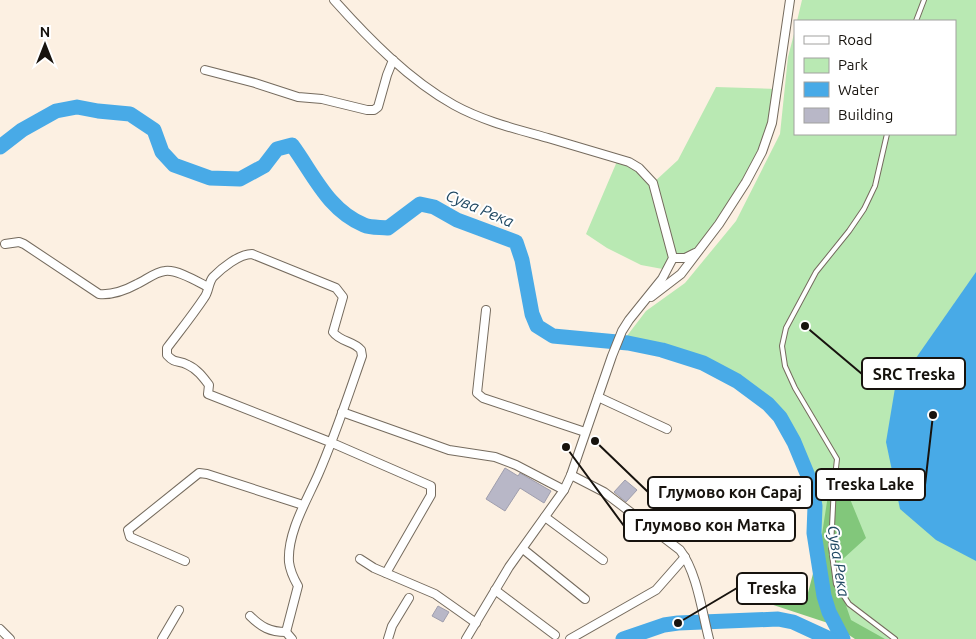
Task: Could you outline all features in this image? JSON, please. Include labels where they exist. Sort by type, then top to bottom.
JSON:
[{"type":"street","points":[[334,0],[356,25],[393,60],[454,105],[479,117],[629,162],[639,168],[653,183],[673,258],[662,279],[622,331],[564,490],[495,590],[466,639]]},
{"type":"street","points":[[642,305],[681,274],[719,224],[746,182],[762,152],[770,130],[775,106],[790,0]]},
{"type":"street","points":[[205,70],[298,97],[322,99],[374,110],[378,107],[393,60]]},
{"type":"street","points":[[5,244],[19,242],[24,244],[99,294],[112,293],[135,285],[166,270],[187,276],[208,287]]},
{"type":"street","points":[[673,258],[692,256],[699,250]]},
{"type":"street","points":[[286,632],[298,586],[292,576],[289,561],[293,533],[318,475],[330,442],[342,412],[362,356],[361,350],[357,346],[337,338],[333,332],[344,297],[336,288],[248,254],[229,264],[214,276],[206,296],[167,348],[167,354],[173,361],[186,363],[194,368],[209,385],[208,394],[330,442],[431,486],[431,494],[386,573]]},
{"type":"street","points":[[486,310],[477,393],[484,398],[585,432]]},
{"type":"street","points":[[598,397],[667,429]]},
{"type":"street","points":[[342,412],[449,450],[495,457],[516,465],[564,490]]},
{"type":"street","points":[[186,562],[130,537],[128,530],[198,472],[304,505]]},
{"type":"street","points":[[571,475],[604,492],[674,544],[685,557],[696,588],[709,639]]},
{"type":"street","points":[[545,517],[603,560]]},
{"type":"street","points":[[523,549],[585,599]]},
{"type":"street","points":[[570,639],[656,590],[685,557]]},
{"type":"street","points":[[360,559],[386,573],[436,594],[476,623]]},
{"type":"street","points":[[495,590],[555,634]]},
{"type":"street","points":[[388,639],[392,626],[409,598]]},
{"type":"street","points":[[162,639],[179,610]]},
{"type":"street","points":[[250,616],[260,626],[275,632],[286,632],[292,639]]},
{"type":"street","points":[[0,630],[10,639]]},
{"type":"lane","points":[[916,20],[924,0]]},
{"type":"lane","points":[[887,135],[875,186],[864,209],[816,272],[786,328],[782,346],[785,366],[795,388],[837,459],[831,547],[836,584],[848,604],[895,639]]},
{"type":"green space","points":[[802,0],[976,0],[976,639],[858,639],[821,587],[815,519],[802,449],[768,406],[726,377],[661,352],[623,341],[646,311],[685,283],[736,221],[780,134],[788,57],[794,34],[794,135],[956,135],[956,20],[797,20]]},
{"type":"green space","points":[[716,87],[778,89],[762,152],[699,250],[673,258],[668,270],[641,265],[607,248],[586,234],[618,159],[629,162],[653,183],[678,160]]},
{"type":"green space","points":[[831,476],[841,477],[866,538],[833,568],[851,620],[885,639],[855,639],[834,625],[737,593],[805,604],[820,547]]},
{"type":"water","points":[[976,272],[976,561],[936,540],[900,509],[886,442],[895,388]]},
{"type":"building","points":[[505,468],[518,476],[520,473],[551,491],[544,503],[520,488],[505,511],[486,499]]},
{"type":"building","points":[[625,480],[637,490],[626,502],[614,492]]},
{"type":"building","points":[[438,606],[449,612],[443,622],[432,616]]},
{"type":"waterway","name":"Сува Река","points":[[0,147],[22,130],[56,111],[77,107],[130,114],[154,130],[162,152],[174,165],[210,178],[240,179],[264,166],[277,149],[292,145],[331,201],[351,218],[364,225],[388,228],[420,204],[434,207],[457,220],[516,242],[522,260],[532,314],[537,326],[553,336],[628,343],[662,350],[703,363],[737,381],[768,404],[780,417],[794,442],[811,483],[815,506],[814,533],[824,596],[829,612],[843,639]]},
{"type":"waterway","points":[[623,639],[664,625],[678,623],[778,619],[793,622],[830,639]]},
{"type":"place","name":"SRC Treska","points":[[805,326]]},
{"type":"place","name":"Treska Lake","points":[[933,415]]},
{"type":"place","name":"Глумово кон Сарај","points":[[595,441]]},
{"type":"place","name":"Глумово кон Матка","points":[[566,447]]},
{"type":"place","name":"Treska","points":[[678,623]]}]
